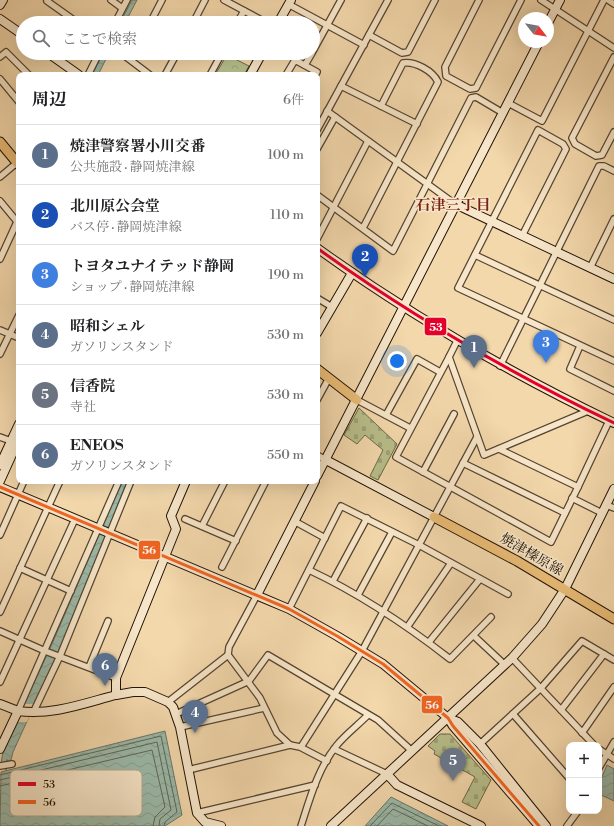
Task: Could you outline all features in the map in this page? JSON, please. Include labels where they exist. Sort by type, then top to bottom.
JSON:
[{"type":"main road","points":[[0,142],[16,161]]},
{"type":"main road","points":[[320,371],[357,400]]},
{"type":"main road","name":"焼津榛原線","points":[[434,517],[564,589],[614,619]]},
{"type":"street","points":[[0,5],[3,0]]},
{"type":"street","points":[[48,0],[69,16]]},
{"type":"street","points":[[111,0],[122,8]]},
{"type":"street","points":[[118,16],[127,0]]},
{"type":"street","points":[[154,16],[162,0]]},
{"type":"street","points":[[197,16],[205,0]]},
{"type":"street","points":[[224,0],[254,16]]},
{"type":"street","points":[[320,38],[341,0]]},
{"type":"street","points":[[320,124],[388,0]]},
{"type":"street","points":[[369,35],[402,53],[408,52],[435,0]]},
{"type":"street","points":[[479,0],[445,67],[446,76],[470,89],[476,88],[521,0]]},
{"type":"street","points":[[541,0],[614,48]]},
{"type":"street","points":[[554,13],[560,0]]},
{"type":"street","points":[[508,103],[542,121],[604,0]]},
{"type":"street","points":[[608,0],[614,4]]},
{"type":"street","points":[[282,16],[290,2],[313,16]]},
{"type":"street","points":[[241,16],[244,11]]},
{"type":"street","points":[[0,19],[16,30]]},
{"type":"street","points":[[320,21],[364,45]]},
{"type":"street","points":[[320,471],[536,48]]},
{"type":"street","points":[[0,58],[6,52],[26,72]]},
{"type":"street","points":[[614,57],[572,138],[575,144],[596,156],[602,156],[614,132]]},
{"type":"street","points":[[58,60],[75,72]]},
{"type":"street","points":[[90,72],[96,60]]},
{"type":"street","points":[[130,60],[146,72]]},
{"type":"street","points":[[167,72],[173,60]]},
{"type":"street","points":[[212,72],[218,60]]},
{"type":"street","points":[[252,72],[258,60]]},
{"type":"street","points":[[288,72],[295,60],[317,72]]},
{"type":"street","points":[[305,65],[308,60]]},
{"type":"street","points":[[363,228],[438,82],[435,75],[410,62],[403,63],[381,106]]},
{"type":"street","points":[[0,79],[16,98]]},
{"type":"street","points":[[341,86],[416,124]]},
{"type":"street","points":[[320,197],[393,250],[471,98],[476,97],[503,113]]},
{"type":"street","points":[[327,111],[455,204],[614,279]]},
{"type":"street","points":[[320,144],[335,117]]},
{"type":"street","points":[[522,236],[566,149],[563,144],[538,130],[458,288],[614,361]]},
{"type":"street","points":[[320,233],[368,141]]},
{"type":"street","points":[[0,177],[16,165]]},
{"type":"street","points":[[500,366],[599,166],[604,166],[614,171]]},
{"type":"street","points":[[0,201],[16,221]]},
{"type":"street","points":[[590,268],[614,219]]},
{"type":"street","points":[[0,259],[16,227]]},
{"type":"street","points":[[320,250],[403,308],[457,341],[500,366],[612,422],[572,498],[551,542],[396,457],[457,341]]},
{"type":"street","points":[[474,255],[614,320]]},
{"type":"street","points":[[320,328],[352,273]]},
{"type":"street","points":[[320,300],[332,307]]},
{"type":"street","points":[[0,354],[16,321]]},
{"type":"street","points":[[0,330],[16,337]]},
{"type":"street","points":[[580,346],[570,369],[614,390]]},
{"type":"street","points":[[449,357],[484,455],[588,411]]},
{"type":"street","points":[[386,415],[417,359],[440,372]]},
{"type":"street","points":[[320,394],[329,378]]},
{"type":"street","points":[[357,400],[410,428]]},
{"type":"street","points":[[423,472],[454,414]]},
{"type":"street","points":[[0,436],[15,440]]},
{"type":"street","points":[[301,747],[362,651],[477,437]]},
{"type":"street","points":[[0,465],[15,440]]},
{"type":"street","points":[[0,481],[15,440]]},
{"type":"street","points":[[499,449],[578,487]]},
{"type":"street","points":[[320,456],[434,517]]},
{"type":"street","points":[[463,463],[565,513]]},
{"type":"street","points":[[0,535],[23,484]]},
{"type":"street","points":[[0,612],[59,484]]},
{"type":"street","points":[[0,750],[19,712],[118,484]]},
{"type":"street","points":[[32,713],[60,656],[131,484]]},
{"type":"street","points":[[116,695],[116,678],[176,529],[171,516],[185,484]]},
{"type":"street","points":[[202,526],[223,484]]},
{"type":"street","points":[[222,568],[264,484]]},
{"type":"street","points":[[168,702],[228,655],[229,647],[257,595],[312,484]]},
{"type":"street","points":[[0,488],[257,595],[289,610],[362,651],[383,664],[448,718],[458,722],[480,744],[546,826]]},
{"type":"street","points":[[331,826],[505,665],[542,624],[564,589],[602,513],[610,507],[614,489]]},
{"type":"street","points":[[572,498],[602,513]]},
{"type":"street","points":[[289,610],[341,506],[419,545],[508,594]]},
{"type":"street","points":[[333,581],[367,518]]},
{"type":"street","points":[[185,519],[236,541]]},
{"type":"street","points":[[0,682],[75,520]]},
{"type":"street","points":[[294,521],[325,538]]},
{"type":"street","points":[[358,595],[392,532]]},
{"type":"street","points":[[408,626],[451,563]]},
{"type":"street","points":[[20,568],[71,591]]},
{"type":"street","points":[[309,570],[358,595],[408,626],[450,659],[491,618]]},
{"type":"street","points":[[429,642],[480,579]]},
{"type":"street","points":[[89,667],[108,621]]},
{"type":"street","points":[[0,631],[45,651],[116,678]]},
{"type":"street","points":[[474,636],[505,665]]},
{"type":"street","points":[[480,744],[541,688],[582,641],[614,660]]},
{"type":"street","points":[[561,710],[604,654]]},
{"type":"street","points":[[228,655],[249,681],[277,733],[290,744],[301,747],[327,761]]},
{"type":"street","points":[[176,714],[249,681],[268,655],[378,720],[412,751]]},
{"type":"street","points":[[512,658],[591,742]]},
{"type":"street","points":[[582,733],[614,687]]},
{"type":"street","points":[[0,704],[19,712],[32,713],[52,711],[133,692],[145,692],[168,702],[173,707],[180,727],[197,813],[205,822],[221,826]]},
{"type":"street","points":[[180,727],[264,708]]},
{"type":"street","points":[[513,714],[566,775]]},
{"type":"street","points":[[301,826],[315,784],[334,749],[368,715]]},
{"type":"street","points":[[448,718],[453,726],[539,826]]},
{"type":"street","points":[[602,762],[614,742]]},
{"type":"street","points":[[188,770],[290,744]]},
{"type":"street","points":[[334,749],[387,774],[397,785],[481,826]]},
{"type":"street","points":[[602,752],[614,759]]},
{"type":"street","points":[[0,766],[12,764]]},
{"type":"street","points":[[197,813],[315,784]]},
{"type":"street","points":[[567,826],[576,814]]},
{"type":"green space","points":[[224,60],[237,60],[249,66],[246,72],[217,72]]},
{"type":"green space","points":[[359,408],[397,444],[378,480],[370,476],[383,450],[365,435],[357,444],[344,435]]},
{"type":"green space","points":[[440,734],[450,734],[491,780],[476,809],[462,802],[475,777],[434,754],[435,751],[428,746]]},
{"type":"water","points":[[132,0],[137,0],[129,16],[124,16]]},
{"type":"water","points":[[100,60],[106,60],[100,72],[94,72]]},
{"type":"water","points":[[121,484],[128,484],[60,649],[13,752],[11,760],[1,763],[4,747],[52,644]]},
{"type":"water","points":[[165,731],[182,815],[165,826],[0,826],[1,772]]},
{"type":"water","points":[[607,765],[614,769],[614,801],[602,795],[602,777]]},
{"type":"water","points":[[391,797],[448,826],[365,826]]},
{"type":"pier","points":[[23,704],[35,704],[27,722],[15,722]]},
{"type":"waterway","points":[[6,770],[7,760]]},
{"type":"transit line","name":"53","points":[[320,250],[388,297],[499,364],[614,423]]},
{"type":"transit line","name":"56","points":[[0,487],[289,609],[383,664],[448,718],[453,726],[539,826]]},
{"type":"place","name":"北川原公会堂","points":[[365,277]]},
{"type":"place","name":"トヨタユナイテッド静岡","points":[[546,363]]},
{"type":"place","name":"焼津警察署小川交番","points":[[474,368]]},
{"type":"place","name":"ENEOS","points":[[105,686]]},
{"type":"place","name":"昭和シェル","points":[[195,733]]},
{"type":"place","name":"信香院","points":[[453,781]]},
{"type":"district","name":"石津三丁目","points":[[453,205]]}]
